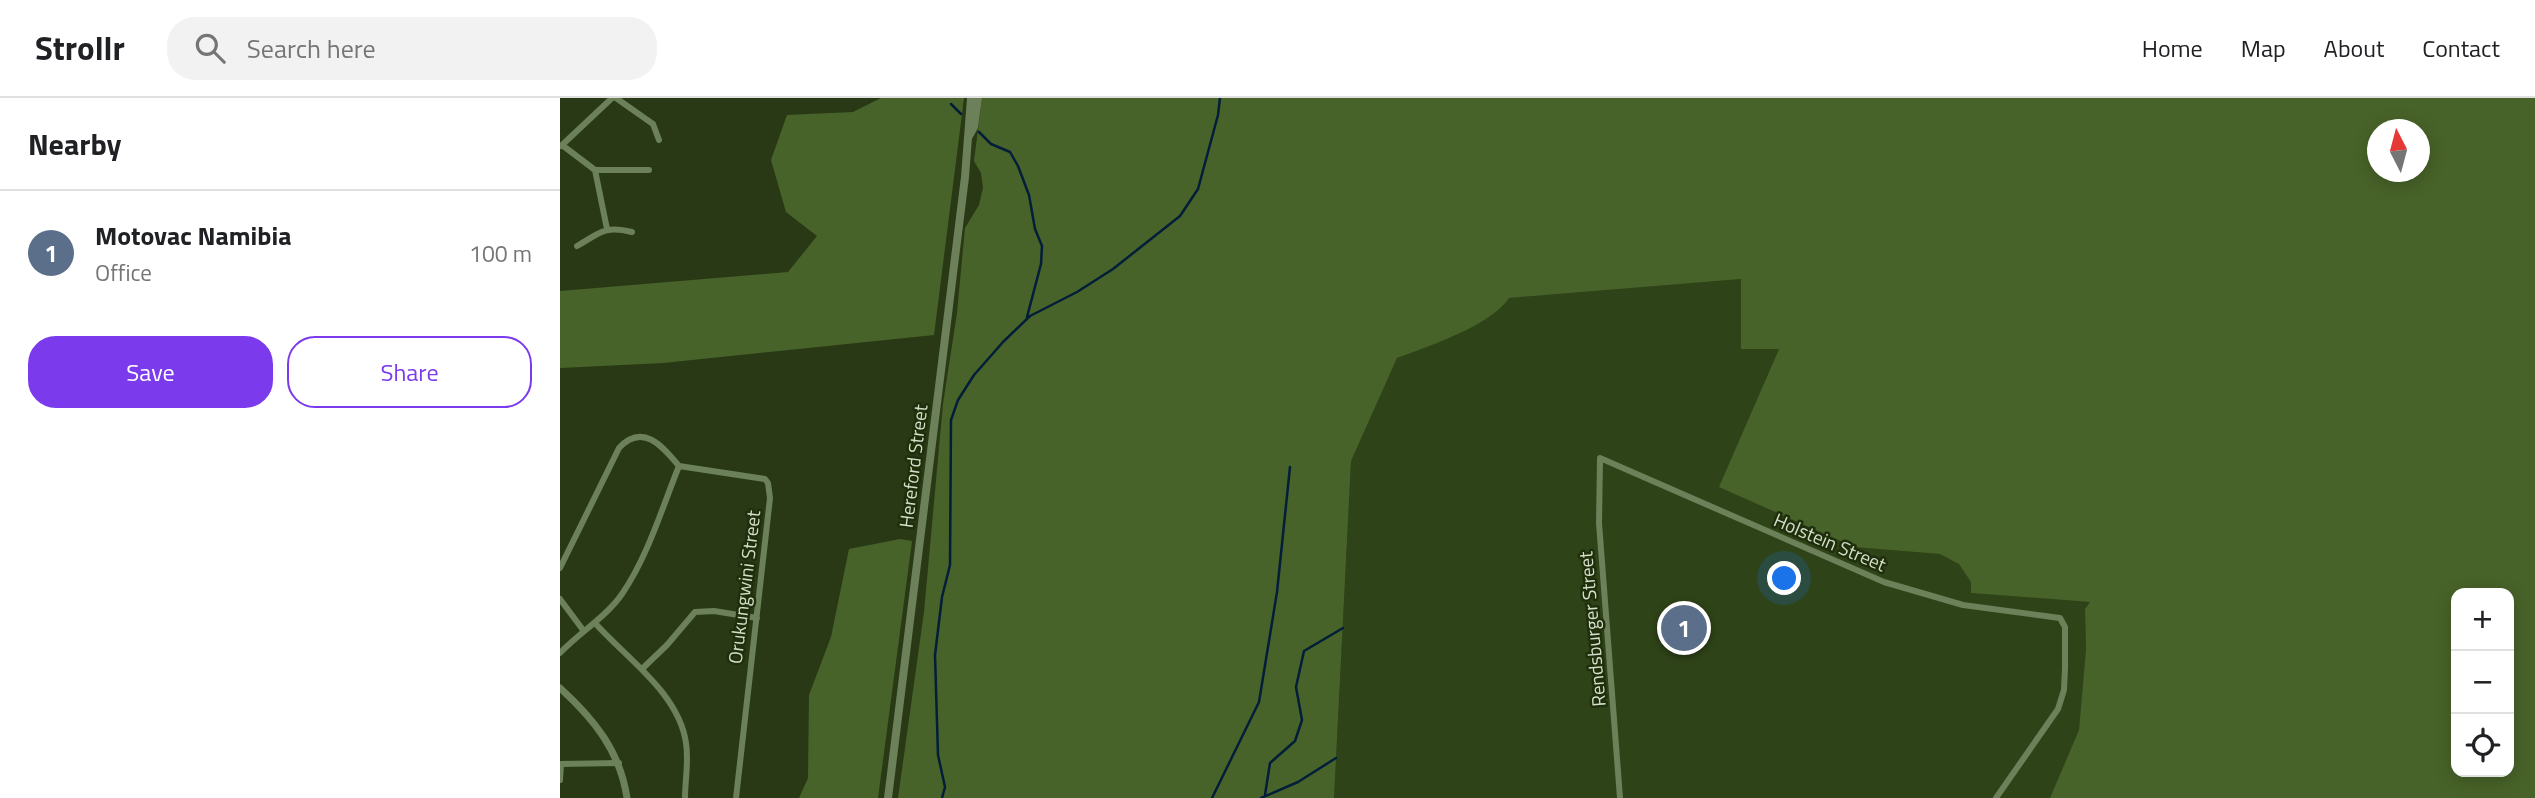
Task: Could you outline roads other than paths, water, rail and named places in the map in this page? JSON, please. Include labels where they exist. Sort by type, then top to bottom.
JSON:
[{"type":"main road","name":"Hereford Street","points":[[888,798],[969,137],[967,126],[971,98]]},
{"type":"main road","name":"Hereford Street","points":[[969,137],[974,127],[978,98]]},
{"type":"street","points":[[649,170],[595,170],[561,146],[614,98],[653,124],[659,140]]},
{"type":"street","points":[[595,170],[607,229]]},
{"type":"street","points":[[577,246],[607,229],[632,232]]},
{"type":"street","points":[[560,568],[619,448],[635,437],[648,438],[661,445],[679,466],[626,587],[622,595],[595,623],[583,630],[560,653]]},
{"type":"street","name":"Holstein Street","points":[[1600,458],[1884,582],[1963,605],[2060,618],[2065,627],[2065,668],[2064,690],[2058,709],[1996,798]]},
{"type":"street","name":"Rendsburger Street","points":[[1600,458],[1599,523],[1620,798]]},
{"type":"street","name":"Orukungwini Street","points":[[679,466],[757,477],[768,483],[770,498],[736,798]]},
{"type":"street","points":[[560,598],[583,630]]},
{"type":"street","points":[[643,668],[695,612],[714,611],[757,618]]},
{"type":"street","points":[[595,623],[643,668],[675,713],[687,743],[685,798]]},
{"type":"street","points":[[560,688],[592,720],[619,763],[627,798]]},
{"type":"street","points":[[560,780],[560,764],[619,763]]},
{"type":"waterway","points":[[942,798],[945,787],[938,755],[935,655],[942,597],[950,565],[951,420],[958,400],[974,375],[1030,316],[1077,292],[1113,269],[1180,216],[1198,189],[1220,98]]},
{"type":"waterway","points":[[951,104],[961,114]]},
{"type":"waterway","points":[[979,132],[991,144],[1010,152],[1029,195],[1035,229],[1042,246],[1041,264],[1027,317]]},
{"type":"waterway","points":[[1212,798],[1259,702],[1277,592],[1290,467]]},
{"type":"waterway","points":[[1265,795],[1270,763],[1295,741],[1302,720],[1296,687],[1304,651],[1343,628]]},
{"type":"waterway","points":[[1261,798],[1298,782],[1336,758]]},
{"type":"place","name":"Motovac Namibia","points":[[1684,628]]}]
